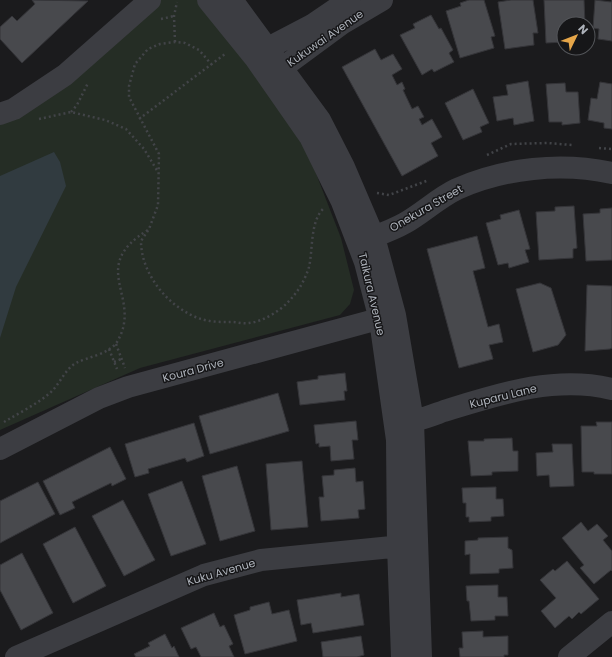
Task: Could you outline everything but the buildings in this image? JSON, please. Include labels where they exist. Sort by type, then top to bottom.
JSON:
[{"type":"street","points":[[0,114],[14,109],[65,75],[150,0]]},
{"type":"street","name":"Taikura Avenue","points":[[208,0],[261,53],[276,73],[342,202],[366,240],[388,317],[404,423],[408,546],[421,657]]},
{"type":"street","name":"Taikura Avenue","points":[[232,0],[261,53]]},
{"type":"street","name":"Kukuwai Avenue","points":[[261,53],[312,25],[349,0]]},
{"type":"street","name":"Kukuwai Avenue","points":[[276,73],[343,23],[382,0]]},
{"type":"street","name":"Onekura Street","points":[[366,240],[404,223],[455,190],[482,179],[536,169],[559,167],[591,168],[612,173]]},
{"type":"street","name":"Koura Drive","points":[[0,448],[99,398],[128,387],[388,317]]},
{"type":"street","name":"Kuparu Lane","points":[[404,423],[501,394],[558,383],[596,385],[612,389]]},
{"type":"street","name":"Taikura Avenue","points":[[402,657],[408,546]]},
{"type":"street","name":"Kuku Avenue","points":[[16,657],[204,575],[261,560],[408,546]]},
{"type":"street","points":[[569,657],[612,622]]},
{"type":"path","points":[[175,42],[174,16],[177,2]]},
{"type":"path","points":[[212,65],[199,50],[185,43],[175,42],[160,44],[148,49],[135,64],[129,86],[130,97],[139,119],[159,154],[158,205],[149,229],[141,241],[146,268],[157,286],[176,305],[186,312],[201,319],[220,322],[250,323],[271,315],[288,302],[301,285],[308,268],[316,222],[322,210],[327,208]]},
{"type":"path","points":[[139,119],[227,53]]},
{"type":"path","points":[[34,120],[71,112],[99,118],[126,129],[144,150],[158,174]]},
{"type":"path","points":[[0,424],[50,393],[75,364],[116,344],[125,323],[124,304],[117,272],[121,255],[132,240],[149,229]]},
{"type":"path","points":[[116,344],[125,370]]},
{"type":"path","points":[[108,349],[118,372]]},
{"type":"path","points":[[114,362],[121,359]]},
{"type":"shaded area","points":[[156,0],[199,0],[277,102],[310,158],[341,238],[354,290],[350,304],[340,315],[140,368],[0,430],[0,122]]},
{"type":"shaded area","points":[[54,152],[60,162],[66,186],[16,287],[0,338],[0,176]]}]
